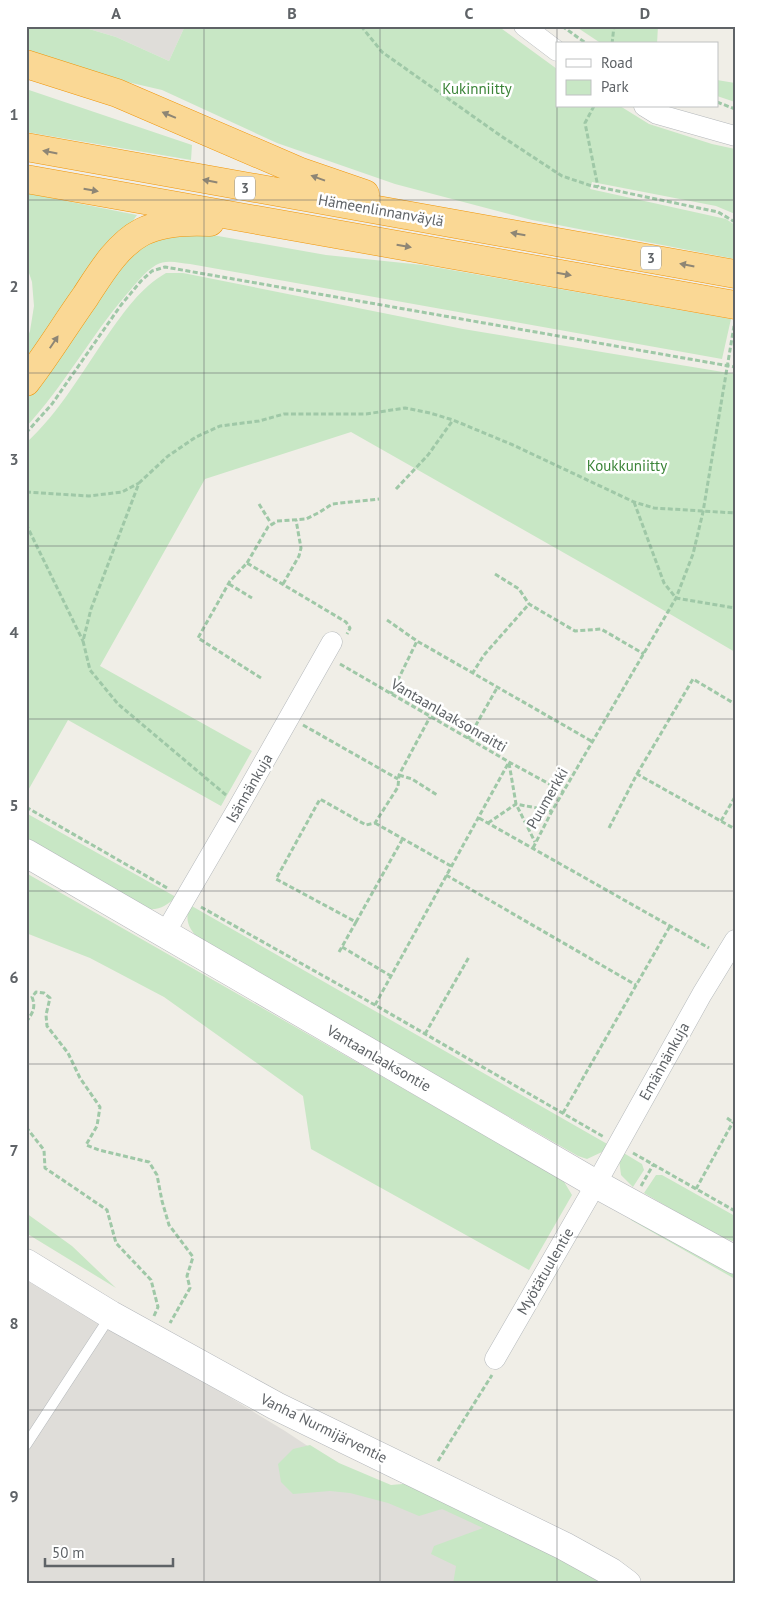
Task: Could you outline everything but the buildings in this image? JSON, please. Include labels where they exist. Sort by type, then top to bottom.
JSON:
[{"type":"highway","points":[[26,64],[117,93],[338,186],[465,225]]},
{"type":"highway","name":"Hämeenlinnanväylä","points":[[26,147],[735,274]]},
{"type":"highway","name":"Hämeenlinnanväylä","points":[[26,179],[735,305]]},
{"type":"highway","points":[[26,382],[116,253],[142,232],[155,227],[202,222],[281,224]]},
{"type":"main road","name":"Vantaanlaaksontie","points":[[26,853],[596,1184],[735,1260]]},
{"type":"main road","name":"Vanha Nurmijärventie","points":[[26,1263],[111,1315],[276,1406],[564,1546],[611,1572],[628,1584]]},
{"type":"street","points":[[524,26],[556,50]]},
{"type":"street","points":[[647,108],[657,114],[735,136]]},
{"type":"street","name":"Isännänkuja","points":[[164,933],[333,645]]},
{"type":"street","name":"Emännänkuja","points":[[596,1184],[729,948]]},
{"type":"street","name":"Myötätuulentie","points":[[495,1365],[596,1184]]},
{"type":"lane","points":[[26,1445],[111,1315]]},
{"type":"path","points":[[361,26],[382,52],[501,136],[562,176],[598,187],[718,212],[735,222]]},
{"type":"path","points":[[562,26],[584,42]]},
{"type":"path","points":[[612,42],[614,26]]},
{"type":"path","points":[[718,102],[735,109]]},
{"type":"path","points":[[593,108],[585,123],[598,187]]},
{"type":"path","points":[[26,434],[52,404],[121,305],[141,281],[152,271],[165,268],[735,367]]},
{"type":"path","name":"Puumerkki","points":[[479,818],[533,848],[552,811],[676,598],[693,554],[703,512],[735,324]]},
{"type":"path","points":[[26,492],[89,496],[122,492],[139,483],[168,456],[196,437],[220,426],[259,421],[284,414],[366,414],[404,408],[453,420],[513,445],[634,502],[654,508],[735,513]]},
{"type":"path","points":[[396,489],[428,455],[453,420]]},
{"type":"path","points":[[83,642],[91,609],[139,483]]},
{"type":"path","points":[[261,678],[198,638],[229,584],[247,563],[268,527],[277,522],[306,519],[332,504],[379,498]]},
{"type":"path","points":[[634,502],[664,583],[676,598],[735,608]]},
{"type":"path","points":[[259,504],[272,525]]},
{"type":"path","points":[[282,584],[300,556],[301,548],[296,520]]},
{"type":"path","points":[[26,524],[83,642],[90,670],[118,704],[239,806]]},
{"type":"path","points":[[247,563],[346,622],[350,628],[333,645]]},
{"type":"path","points":[[495,574],[519,589],[530,604],[575,631],[601,628],[644,654]]},
{"type":"path","points":[[229,584],[252,598]]},
{"type":"path","points":[[472,674],[484,655],[530,604]]},
{"type":"path","points":[[387,620],[417,641],[472,674],[593,742]]},
{"type":"path","points":[[391,694],[417,641]]},
{"type":"path","name":"Vantaanlaaksonraitti","points":[[333,645],[391,694],[564,792]]},
{"type":"path","points":[[609,828],[637,774],[693,679],[735,704]]},
{"type":"path","points":[[468,739],[497,688]]},
{"type":"path","points":[[375,823],[398,787],[399,777],[430,717]]},
{"type":"path","points":[[306,726],[399,777],[412,779],[437,795]]},
{"type":"path","points":[[509,762],[516,804],[535,842]]},
{"type":"path","points":[[375,1005],[509,762]]},
{"type":"path","points":[[637,774],[735,828]]},
{"type":"path","points":[[721,821],[735,797]]},
{"type":"path","points":[[356,922],[276,879],[320,798],[366,824],[375,823],[402,840],[451,866]]},
{"type":"path","points":[[488,823],[516,804],[552,811]]},
{"type":"path","points":[[26,806],[735,1211]]},
{"type":"path","points":[[339,952],[402,840]]},
{"type":"path","points":[[533,848],[670,926],[729,948]]},
{"type":"path","points":[[446,875],[636,985]]},
{"type":"path","points":[[563,1113],[670,926]]},
{"type":"path","points":[[342,947],[391,976]]},
{"type":"path","points":[[426,1034],[469,957]]},
{"type":"path","points":[[26,1022],[34,1011],[32,997],[36,992],[44,993],[50,998],[46,1015],[47,1026],[68,1053],[80,1078],[100,1107],[97,1126],[86,1145],[149,1162],[157,1175],[169,1225],[193,1257],[187,1276],[190,1288],[174,1312],[167,1328]]},
{"type":"path","points":[[696,1189],[734,1122],[727,1118]]},
{"type":"path","points":[[26,1127],[44,1150],[45,1168],[107,1210],[116,1243],[152,1280],[158,1307],[152,1319]]},
{"type":"path","points":[[433,1467],[495,1365]]},
{"type":"path","points":[[732,1584],[735,1578]]},
{"type":"shaded area","points":[[79,26],[185,26],[169,61],[116,37]]},
{"type":"shaded area","points":[[26,1280],[75,1310],[110,1327],[193,1375],[285,1431],[341,1468],[379,1487],[420,1488],[595,1584],[26,1584]]},
{"type":"green space","name":"Kukinniitty","points":[[26,26],[79,26],[116,37],[169,61],[185,26],[498,26],[556,68],[556,108],[623,108],[649,124],[712,144],[735,149],[735,214],[716,206],[592,182],[590,189],[726,219],[735,225],[735,259],[532,220],[395,184],[277,143],[162,90],[110,78],[26,52]]},
{"type":"green space","points":[[575,26],[658,26],[657,42],[599,42]]},
{"type":"green space","points":[[718,80],[735,83],[735,102],[718,96]]},
{"type":"green space","points":[[26,89],[192,145],[191,160],[26,132]]},
{"type":"green space","points":[[26,193],[137,215],[26,370],[26,341],[30,331],[34,306],[32,282],[26,264]]},
{"type":"green space","points":[[190,231],[326,255],[423,265],[731,319],[722,359],[190,264],[164,262],[148,271],[126,295],[53,395],[26,427],[26,401],[109,280],[145,243]]},
{"type":"green space","name":"Koukkuniitty","points":[[166,273],[183,273],[463,329],[735,374],[735,652],[351,432],[205,479],[100,666],[252,751],[221,806],[68,720],[26,794],[26,443],[60,405],[133,301],[148,286]]},
{"type":"green space","points":[[26,813],[176,897],[157,909],[148,909],[26,838]]},
{"type":"green space","points":[[26,873],[563,1180],[572,1195],[529,1270],[311,1149],[303,1096],[164,997],[90,958],[26,933]]},
{"type":"green space","points":[[190,905],[609,1145],[602,1152],[587,1159],[578,1156],[200,940],[189,924],[187,916]]},
{"type":"green space","points":[[622,1152],[642,1164],[644,1170],[633,1187],[621,1175],[619,1159]]},
{"type":"green space","points":[[656,1175],[662,1175],[735,1216],[735,1242],[714,1234],[644,1193]]},
{"type":"green space","points":[[26,1213],[72,1246],[116,1288],[26,1233]]},
{"type":"green space","points":[[633,1216],[735,1273],[735,1279],[631,1220]]},
{"type":"green space","points":[[310,1445],[339,1463],[391,1485],[414,1483],[598,1578],[595,1584],[453,1584],[456,1566],[431,1554],[434,1546],[483,1528],[442,1509],[419,1516],[388,1503],[350,1493],[330,1491],[293,1494],[281,1482],[278,1464],[293,1449]]}]
